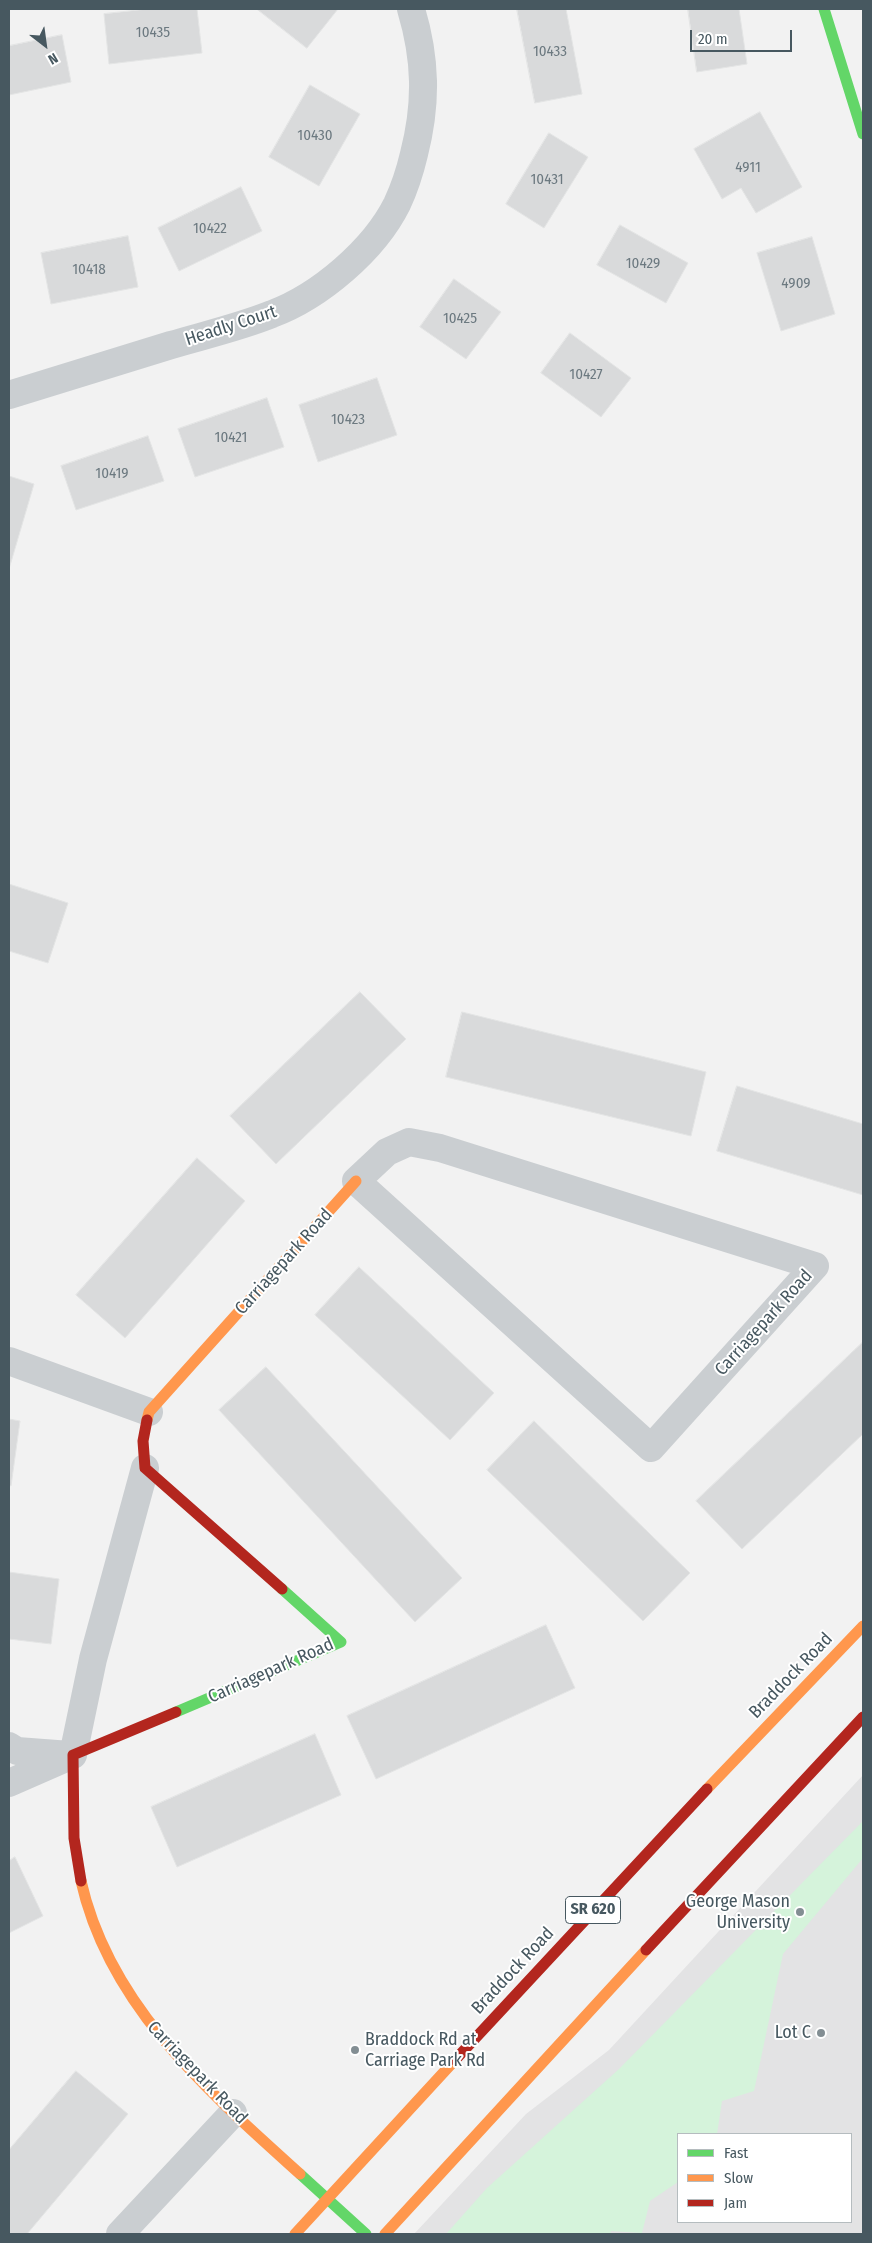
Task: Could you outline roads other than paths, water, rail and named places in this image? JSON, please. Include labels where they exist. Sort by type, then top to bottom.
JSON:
[{"type":"street","name":"Headly Court","points":[[9,395],[273,314],[321,288],[356,258],[396,206],[406,184],[422,125],[424,90],[420,44],[411,9]]},
{"type":"street","points":[[824,9],[863,134]]},
{"type":"street","name":"Carriagepark Road","points":[[356,1181],[651,1448],[815,1266],[450,1151],[408,1142],[387,1152],[356,1181],[149,1412],[143,1441],[145,1468],[93,1659],[74,1755],[74,1838],[84,1887],[97,1936],[116,1975],[138,2010],[163,2042],[233,2113],[366,2234]]},
{"type":"street","points":[[9,1361],[149,1412]]},
{"type":"street","name":"Carriagepark Road","points":[[9,1783],[341,1642],[145,1468]]},
{"type":"street","name":"Braddock Road","points":[[295,2234],[566,1938],[800,1690],[863,1626]]},
{"type":"street","points":[[386,2234],[826,1754],[863,1717]]},
{"type":"street","points":[[826,1754],[863,1730]]},
{"type":"street","name":"Carriagepark Road","points":[[9,1746],[17,1751],[74,1755]]},
{"type":"street","points":[[120,2234],[233,2113]]},
{"type":"place","name":"George Mason University","points":[[800,1912]]},
{"type":"place","name":"Lot C","points":[[821,2033]]},
{"type":"place","name":"Braddock Rd at Carriage Park Rd","points":[[355,2050]]}]
